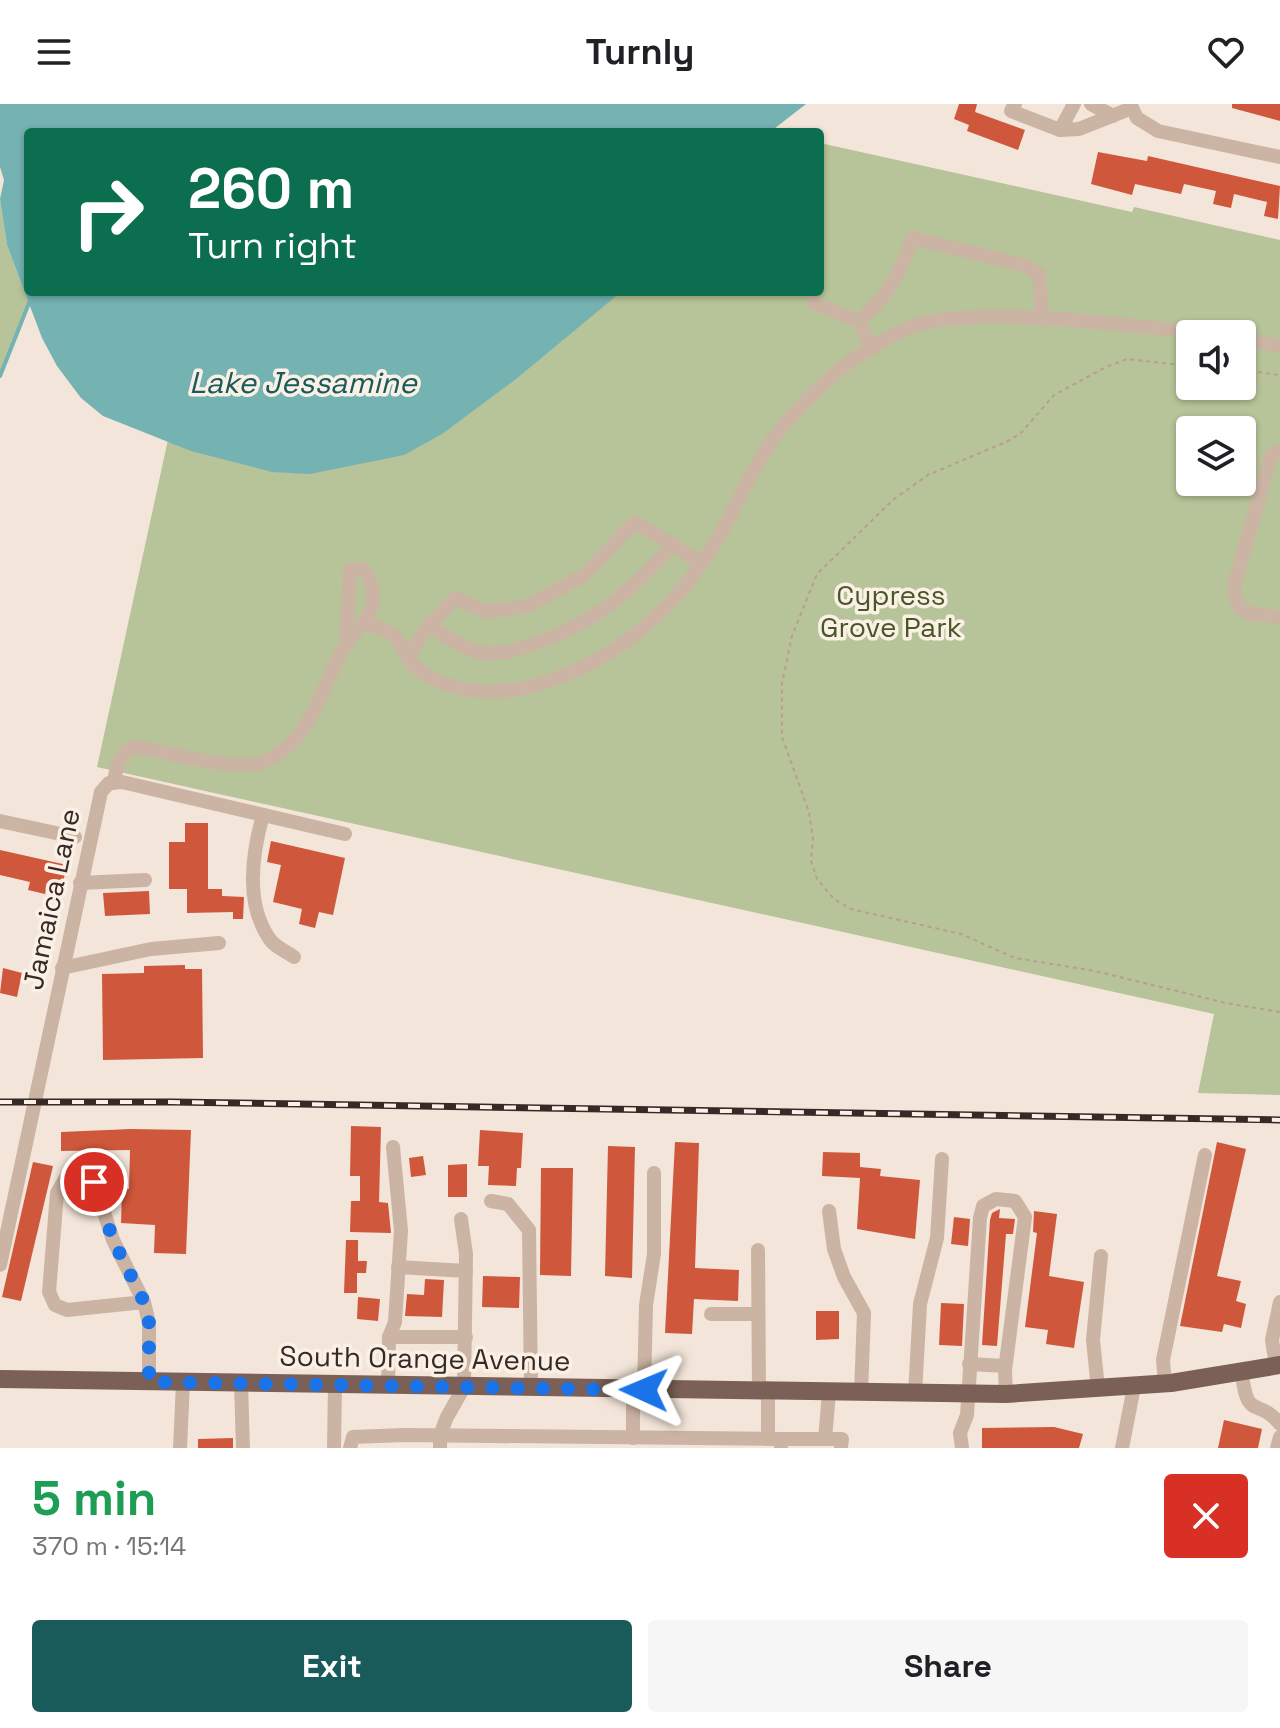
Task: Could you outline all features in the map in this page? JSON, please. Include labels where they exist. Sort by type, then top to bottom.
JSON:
[{"type":"main road","name":"South Orange Avenue","points":[[0,1379],[1006,1394],[1134,1387],[1279,1369]]},
{"type":"street","points":[[1015,104],[1011,111],[1060,130],[1079,129],[1131,106],[1137,118],[1158,131],[1280,157]]},
{"type":"street","points":[[1060,130],[1074,104]]},
{"type":"street","points":[[1091,104],[1113,116]]},
{"type":"street","points":[[859,321],[872,310],[903,269],[912,238],[1027,266],[1039,275],[1042,320]]},
{"type":"street","points":[[813,303],[859,321],[872,349]]},
{"type":"street","points":[[364,623],[392,634],[413,665],[431,677],[472,690],[498,692],[555,679],[592,664],[623,645],[680,593],[702,563],[775,436],[799,408],[838,372],[910,327],[965,317],[1176,331]]},
{"type":"street","points":[[1256,342],[1280,346]]},
{"type":"street","points":[[1280,451],[1271,455],[1234,586],[1236,605],[1244,612],[1277,617],[1280,602]]},
{"type":"street","points":[[408,656],[429,625],[456,598],[487,612],[527,606],[583,576],[635,522],[702,563]]},
{"type":"street","points":[[429,625],[457,644],[485,653],[519,650],[569,631],[601,613],[629,592],[674,544]]},
{"type":"street","points":[[114,783],[121,758],[127,750],[135,747],[218,763],[246,765],[262,763],[281,752],[312,716],[346,645],[364,623],[371,607],[370,577],[363,569],[350,570],[346,645]]},
{"type":"street","name":"Jamaica Lane","points":[[0,1265],[101,792],[109,783],[114,783],[345,834]]},
{"type":"street","points":[[263,815],[253,861],[253,884],[260,921],[270,941],[294,957]]},
{"type":"street","points":[[0,821],[75,837]]},
{"type":"street","points":[[80,883],[145,880]]},
{"type":"street","points":[[62,968],[151,949],[219,943]]},
{"type":"street","points":[[388,1386],[389,1337],[395,1322],[401,1231],[393,1147]]},
{"type":"street","points":[[1165,1384],[1163,1360],[1205,1155]]},
{"type":"street","points":[[915,1394],[920,1304],[937,1238],[942,1159]]},
{"type":"street","points":[[144,1302],[67,1310],[55,1305],[49,1292],[57,1193],[65,1179],[74,1173],[86,1174],[94,1182],[113,1240],[144,1302],[149,1323],[149,1382]]},
{"type":"street","points":[[623,1441],[639,1390],[654,1254],[654,1173]]},
{"type":"street","points":[[962,1448],[960,1433],[967,1415],[980,1218],[983,1206],[996,1199],[1015,1201],[1025,1217],[1005,1366],[1006,1394]]},
{"type":"street","points":[[491,1201],[508,1204],[529,1230],[531,1388]]},
{"type":"street","points":[[829,1211],[834,1249],[844,1277],[864,1313],[861,1393]]},
{"type":"street","points":[[440,1442],[464,1387],[466,1271],[461,1219]]},
{"type":"street","points":[[758,1250],[763,1392],[777,1442]]},
{"type":"street","points":[[1098,1389],[1093,1340],[1101,1256]]},
{"type":"street","points":[[398,1267],[466,1271]]},
{"type":"street","points":[[1279,1369],[1272,1340],[1280,1302]]},
{"type":"street","points":[[711,1314],[758,1314]]},
{"type":"street","points":[[389,1337],[466,1337]]},
{"type":"street","points":[[969,1364],[1005,1366]]},
{"type":"street","points":[[1249,1371],[1245,1398],[1250,1406],[1275,1417],[1280,1424]]},
{"type":"street","points":[[180,1448],[183,1382]]},
{"type":"street","points":[[241,1383],[243,1448]]},
{"type":"street","points":[[334,1448],[335,1385]]},
{"type":"street","points":[[1122,1448],[1134,1387]]},
{"type":"street","points":[[825,1439],[829,1393]]},
{"type":"street","points":[[350,1448],[353,1437],[440,1442],[777,1442],[842,1439],[841,1448]]},
{"type":"street","points":[[1277,1448],[1280,1437]]},
{"type":"path","points":[[1176,364],[1127,359],[1106,367],[1054,395],[1014,437],[928,475],[894,499],[817,574],[792,636],[782,683],[782,737],[809,812],[813,839],[811,861],[817,879],[834,899],[851,909],[961,934],[1015,958],[1095,971],[1226,1003],[1280,1012]]},
{"type":"path","points":[[1256,372],[1280,375]]},
{"type":"green space","name":"Cypress Grove Park","points":[[824,144],[1132,212],[1134,207],[1280,240],[1280,1095],[1198,1093],[1214,1014],[97,767],[199,296],[824,296]]},
{"type":"green space","points":[[0,199],[7,245],[29,303],[0,372]]},
{"type":"water","name":"Lake Jessamine","points":[[0,104],[806,104],[775,128],[24,128],[24,290],[7,245],[0,199],[4,180],[0,167]]},
{"type":"water","name":"Lake Jessamine","points":[[26,296],[616,296],[516,379],[442,434],[404,455],[310,474],[272,472],[191,451],[103,416],[81,398],[57,366],[42,338]]},
{"type":"building","points":[[959,104],[977,104],[975,112],[1025,130],[1018,150],[967,131],[969,125],[954,119]]},
{"type":"building","points":[[1232,104],[1280,104],[1280,121],[1232,108]]},
{"type":"building","points":[[1098,152],[1147,161],[1148,156],[1280,186],[1278,219],[1264,216],[1267,202],[1234,194],[1231,208],[1213,204],[1216,191],[1184,184],[1181,194],[1135,184],[1132,195],[1091,184]]},
{"type":"building","points":[[185,823],[208,823],[208,889],[222,889],[222,896],[244,897],[243,919],[233,919],[233,912],[187,913],[187,889],[169,889],[169,842],[185,842]]},
{"type":"building","points":[[271,841],[345,858],[333,915],[319,912],[315,928],[299,924],[302,909],[273,902],[281,865],[267,862]]},
{"type":"building","points":[[0,850],[67,865],[62,887],[47,884],[45,894],[28,890],[30,882],[0,875]]},
{"type":"building","points":[[149,891],[150,914],[105,916],[103,893]]},
{"type":"building","points":[[185,965],[185,969],[202,969],[203,1058],[103,1060],[102,974],[144,973],[144,966]]},
{"type":"building","points":[[3,968],[22,973],[17,997],[0,993]]},
{"type":"building","points":[[351,1126],[381,1127],[379,1202],[388,1203],[391,1233],[350,1232],[351,1201],[360,1201],[360,1176],[350,1176]]},
{"type":"building","points":[[191,1130],[186,1254],[154,1253],[155,1225],[121,1223],[122,1188],[129,1189],[130,1150],[61,1151],[61,1132]]},
{"type":"building","points":[[480,1130],[523,1133],[521,1168],[517,1168],[516,1186],[488,1185],[489,1166],[478,1166]]},
{"type":"building","points":[[675,1142],[699,1143],[695,1268],[739,1270],[738,1301],[694,1299],[692,1334],[665,1333]]},
{"type":"building","points":[[1217,1142],[1246,1149],[1217,1276],[1241,1281],[1236,1301],[1246,1304],[1241,1328],[1224,1324],[1222,1332],[1180,1326]]},
{"type":"building","points":[[608,1146],[635,1147],[632,1278],[605,1276]]},
{"type":"building","points":[[823,1152],[860,1153],[860,1167],[881,1169],[880,1176],[920,1180],[915,1239],[857,1229],[860,1178],[822,1176]]},
{"type":"building","points":[[423,1156],[426,1175],[411,1177],[409,1158]]},
{"type":"building","points":[[33,1162],[53,1166],[21,1301],[2,1297]]},
{"type":"building","points":[[467,1164],[467,1197],[448,1197],[448,1165]]},
{"type":"building","points":[[541,1168],[573,1168],[571,1276],[540,1275]]},
{"type":"building","points":[[1000,1209],[999,1218],[1015,1219],[1013,1234],[1006,1234],[997,1346],[982,1345],[990,1220],[992,1213]]},
{"type":"building","points":[[1034,1211],[1057,1214],[1049,1276],[1084,1282],[1074,1348],[1046,1344],[1048,1330],[1025,1327],[1037,1233],[1033,1232]]},
{"type":"building","points":[[954,1217],[970,1219],[968,1246],[951,1244]]},
{"type":"building","points":[[346,1240],[358,1240],[358,1261],[367,1261],[366,1273],[357,1273],[357,1293],[344,1293]]},
{"type":"building","points":[[483,1276],[520,1277],[519,1308],[482,1307]]},
{"type":"building","points":[[425,1279],[444,1280],[442,1317],[405,1316],[407,1294],[424,1295]]},
{"type":"building","points":[[358,1297],[380,1299],[378,1321],[357,1319]]},
{"type":"building","points":[[941,1303],[964,1304],[962,1346],[939,1345]]},
{"type":"building","points":[[816,1311],[839,1311],[839,1339],[816,1340]]},
{"type":"building","points":[[1224,1420],[1262,1429],[1258,1448],[1218,1448]]},
{"type":"building","points":[[1054,1427],[1083,1434],[1079,1448],[982,1448],[982,1428]]},
{"type":"building","points":[[233,1438],[233,1448],[198,1448],[198,1439]]},
{"type":"waterway","points":[[0,376],[29,303]]},
{"type":"railway","points":[[0,1102],[172,1102],[1280,1120]]},
{"type":"route","points":[[94,1182],[113,1240],[144,1302],[149,1323],[149,1382],[644,1390]]}]
